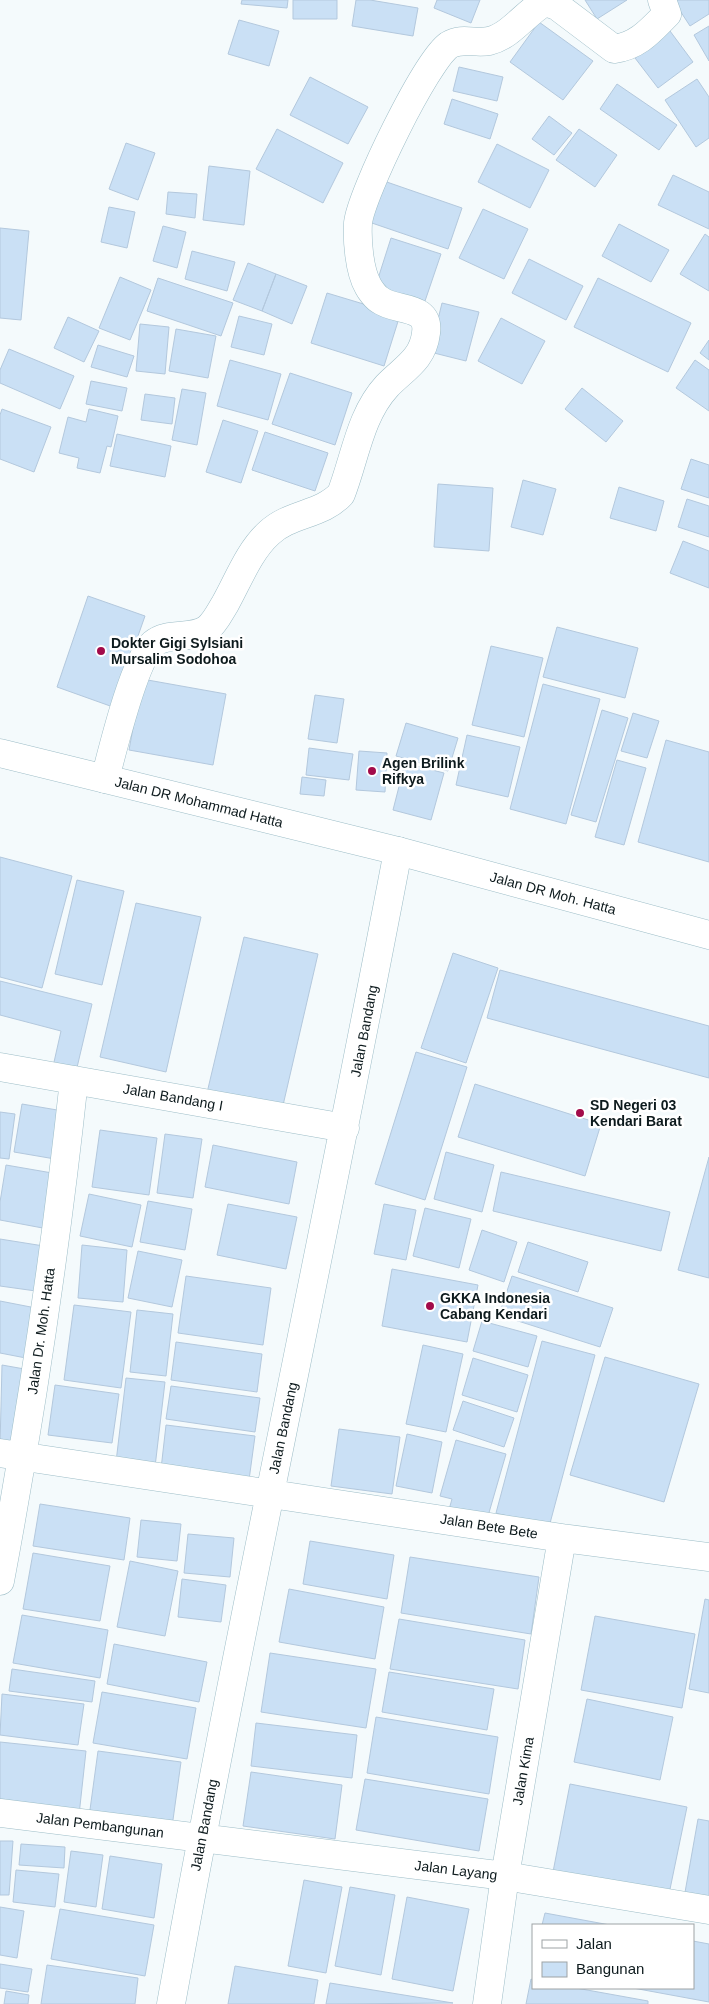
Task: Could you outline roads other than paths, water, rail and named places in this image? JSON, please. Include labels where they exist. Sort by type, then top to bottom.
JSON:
[{"type":"main road","points":[[104,779],[130,694],[152,644],[162,638],[207,629],[218,615],[255,551],[269,533],[286,521],[333,503],[341,494],[366,417],[375,401],[387,386],[415,362],[422,348],[427,333],[427,321],[424,317],[403,307],[380,301],[368,286],[362,268],[358,222],[364,197],[423,76],[449,46],[460,40],[490,41],[545,2],[558,6],[614,49],[634,43],[660,23],[667,14],[662,0]]},
{"type":"main road","name":"Jalan DR Mohammad Hatta","points":[[0,753],[398,852]]},
{"type":"main road","name":"Jalan DR Moh. Hatta","points":[[398,852],[709,935]]},
{"type":"main road","name":"Jalan Bandang","points":[[171,2004],[201,1837],[345,1128],[398,852]]},
{"type":"main road","name":"Jalan Bandang I","points":[[0,1067],[345,1128]]},
{"type":"main road","name":"Jalan Dr. Moh. Hatta","points":[[0,1581],[12,1455],[74,1080]]},
{"type":"main road","name":"Jalan Bete Bete","points":[[12,1455],[270,1492],[562,1538],[709,1557]]},
{"type":"main road","name":"Jalan Kima","points":[[487,2004],[505,1876],[562,1538]]},
{"type":"main road","name":"Jalan Pembangunan","points":[[0,1813],[201,1837]]},
{"type":"main road","name":"Jalan Layang","points":[[201,1837],[505,1876],[709,1910]]},
{"type":"place","name":"Dokter Gigi Sylsiani Mursalim Sodohoa","points":[[101,651]]},
{"type":"place","name":"Agen Brilink Rifkya","points":[[372,771]]},
{"type":"place","name":"SD Negeri 03 Kendari Barat","points":[[580,1113]]},
{"type":"place","name":"GKKA Indonesia Cabang Kendari","points":[[430,1306]]}]
